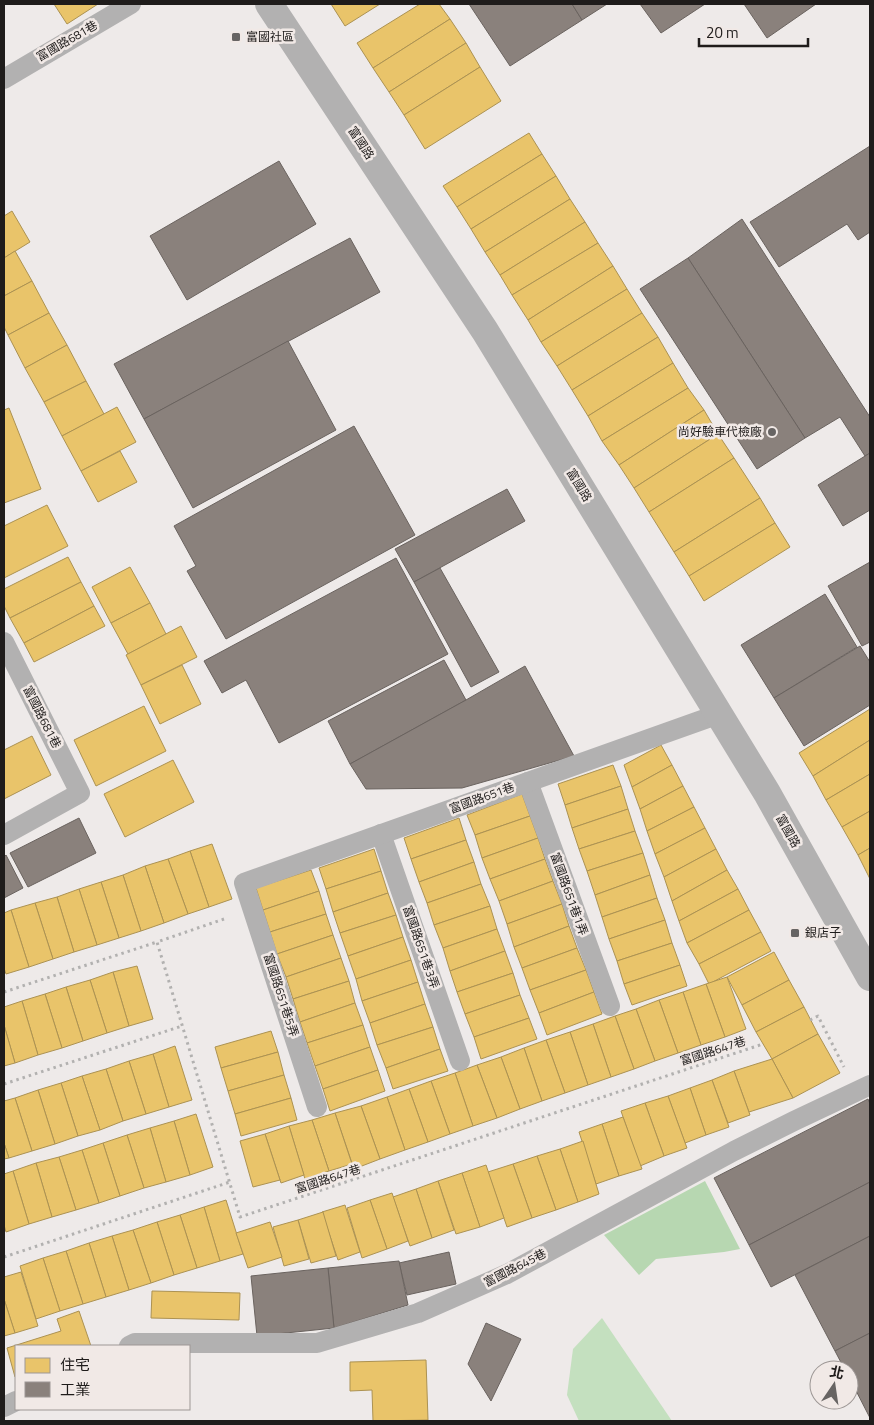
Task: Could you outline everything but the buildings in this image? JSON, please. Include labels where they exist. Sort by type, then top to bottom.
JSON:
[{"type":"street","name":"富國路","points":[[269,4],[485,331],[767,793],[870,977]]},
{"type":"lane","name":"富國路681巷","points":[[4,78],[131,4]]},
{"type":"lane","name":"富國路681巷","points":[[4,642],[80,793],[4,835]]},
{"type":"lane","name":"富國路651巷","points":[[244,883],[719,714]]},
{"type":"lane","name":"富國路651巷1弄","points":[[528,782],[610,1006]]},
{"type":"lane","name":"富國路651巷3弄","points":[[381,834],[460,1060]]},
{"type":"lane","name":"富國路651巷5弄","points":[[244,883],[317,1107]]},
{"type":"lane","name":"富國路645巷","points":[[131,1345],[135,1343],[317,1343],[418,1313],[507,1274],[734,1151],[794,1120],[863,1089]]},
{"type":"path","points":[[4,992],[224,919]]},
{"type":"path","name":"富國路647巷","points":[[156,942],[240,1217],[763,1044]]},
{"type":"path","points":[[810,1020],[818,1016],[863,1089]]},
{"type":"path","points":[[4,1084],[182,1026]]},
{"type":"path","points":[[4,1257],[230,1182]]},
{"type":"green space","points":[[705,1181],[740,1249],[656,1259],[639,1275],[604,1235]]},
{"type":"green space","points":[[602,1318],[672,1421],[579,1421],[567,1395],[573,1349]]},
{"type":"place","name":"富國社區","points":[[236,37]]},
{"type":"place","name":"尚好驗車代檢廠","points":[[772,432]]},
{"type":"place","name":"銀店子","points":[[795,933]]}]
